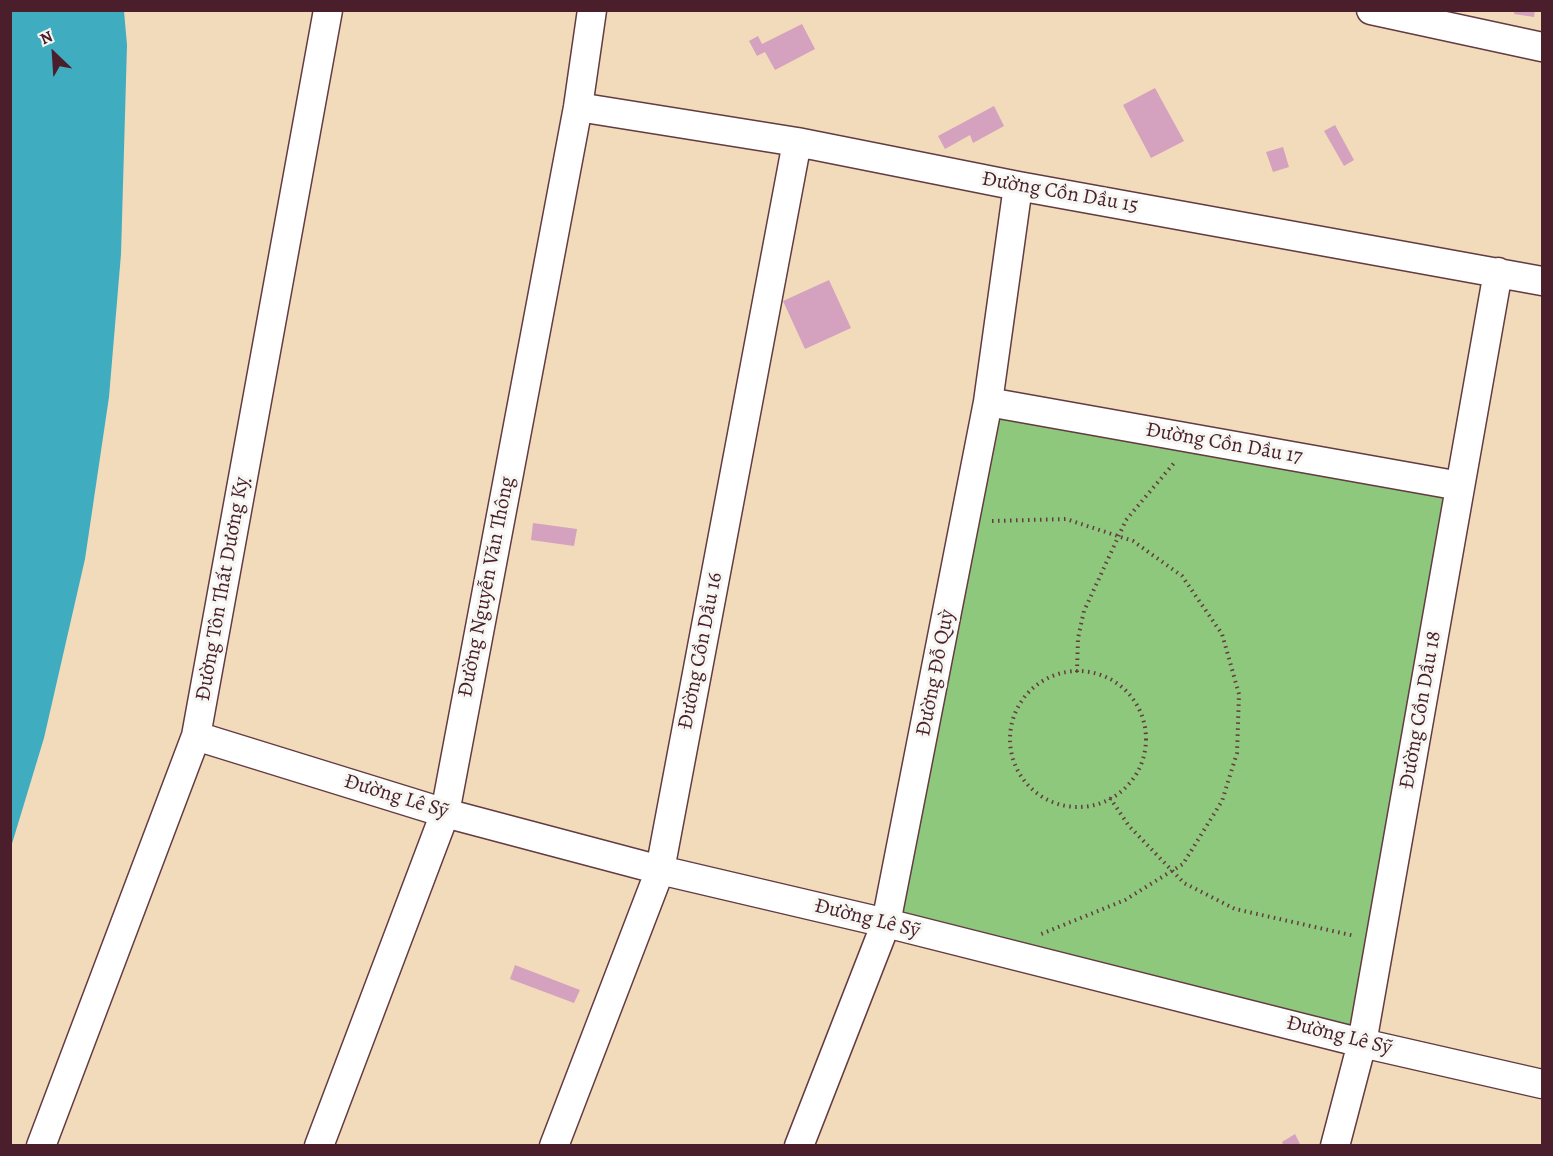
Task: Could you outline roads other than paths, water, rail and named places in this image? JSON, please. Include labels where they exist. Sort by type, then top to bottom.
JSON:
[{"type":"street","name":"Đường Tôn Thất Dương Kỵ","points":[[41,1146],[196,736],[328,10]]},
{"type":"street","name":"Đường Nguyễn Văn Thông","points":[[319,1146],[445,813],[578,106],[592,10]]},
{"type":"street","points":[[1371,10],[1542,47]]},
{"type":"street","name":"Đường Cồn Dầu 15","points":[[578,106],[797,142],[1018,186],[1498,272],[1542,282]]},
{"type":"street","name":"Đường Cồn Dầu 16","points":[[554,1146],[660,870],[797,142]]},
{"type":"street","name":"Đường Đỗ Quỳ","points":[[799,1146],[886,923],[988,402],[1018,186]]},
{"type":"street","name":"Đường Cồn Dầu 18","points":[[1335,1146],[1362,1043],[1498,272]]},
{"type":"street","name":"Đường Cồn Dầu 17","points":[[988,402],[1460,486]]},
{"type":"street","name":"Đường Lê Sỹ","points":[[196,736],[445,813],[660,870],[886,923],[1362,1043],[1542,1084]]},
{"type":"water","points":[[11,10],[124,11],[127,45],[121,254],[109,397],[85,559],[44,738],[11,847]]}]
